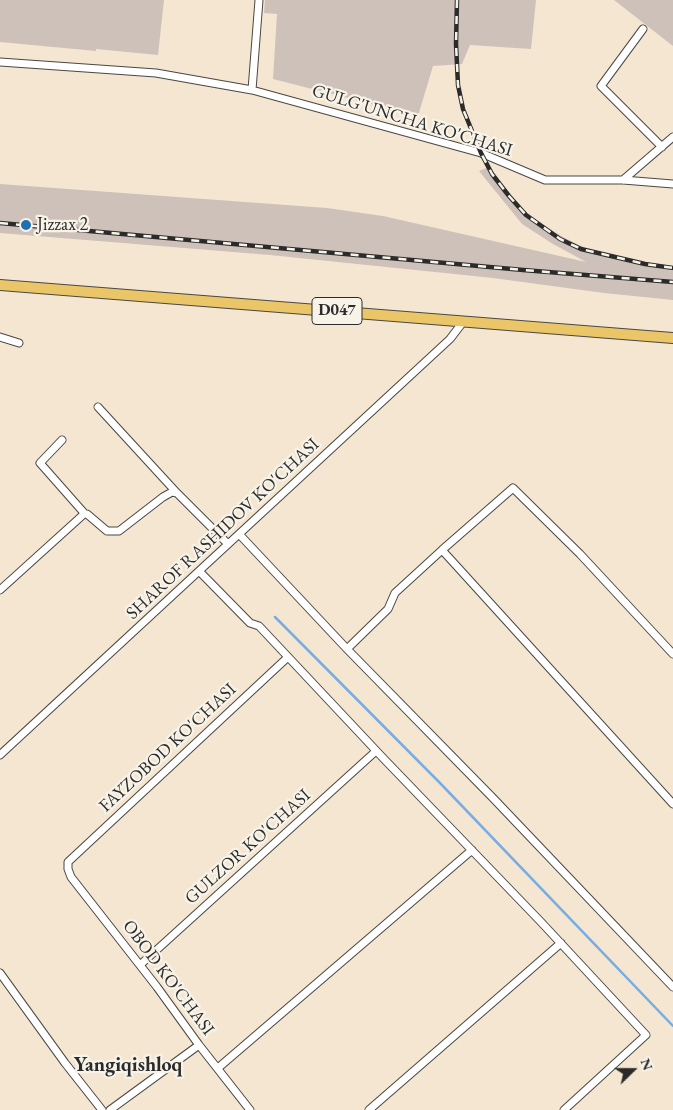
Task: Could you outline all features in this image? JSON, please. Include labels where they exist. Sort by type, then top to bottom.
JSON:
[{"type":"main road","name":"D047","points":[[0,285],[673,338]]},
{"type":"street","points":[[252,90],[259,0]]},
{"type":"street","points":[[643,29],[601,86],[662,147]]},
{"type":"street","name":"GULG'UNCHA KO'CHASI","points":[[0,62],[156,73],[252,90],[481,153],[545,180],[623,180],[673,184]]},
{"type":"street","points":[[623,180],[673,137]]},
{"type":"street","name":"SHAROF RASHIDOV KO'CHASI","points":[[0,756],[450,339],[463,322]]},
{"type":"street","points":[[0,337],[19,343]]},
{"type":"street","points":[[98,407],[177,493],[228,544]]},
{"type":"street","points":[[62,440],[40,463],[85,514],[107,531],[119,531],[163,497],[172,492],[177,493]]},
{"type":"street","points":[[347,649],[388,609],[395,594],[513,488],[580,554],[673,654]]},
{"type":"street","points":[[0,590],[85,514]]},
{"type":"street","points":[[239,534],[347,649],[499,804],[673,987]]},
{"type":"street","points":[[442,550],[673,804]]},
{"type":"street","points":[[199,571],[250,624],[259,626],[646,1035],[564,1110]]},
{"type":"street","name":"FAYZOBOD KO'CHASI","points":[[68,862],[288,657]]},
{"type":"street","name":"GULZOR KO'CHASI","points":[[140,965],[376,751]]},
{"type":"street","points":[[218,1068],[472,850]]},
{"type":"street","name":"OBOD KO'CHASI","points":[[68,862],[68,869],[72,877],[250,1110]]},
{"type":"street","points":[[369,1110],[561,943]]},
{"type":"street","points":[[0,973],[65,1063],[102,1110]]},
{"type":"street","points":[[110,1110],[199,1045]]},
{"type":"shaded area","points":[[0,0],[164,0],[158,55],[0,42]]},
{"type":"shaded area","points":[[265,0],[536,0],[531,49],[470,45],[462,64],[433,66],[418,116],[273,79],[277,14],[264,13]]},
{"type":"shaded area","points":[[614,0],[673,0],[673,46]]},
{"type":"shaded area","points":[[489,167],[517,203],[534,219],[563,237],[599,255],[673,271],[673,300],[493,278],[270,255],[0,233],[0,184],[327,208],[383,216],[586,262],[522,224],[479,171]]},
{"type":"waterway","points":[[275,617],[440,783],[673,1026]]},
{"type":"railway","points":[[457,0],[456,44],[458,85],[463,109],[492,174],[509,196],[526,215],[560,239],[581,249],[645,264],[673,268]]},
{"type":"railway","points":[[0,223],[673,282]]},
{"type":"place","name":"Jizzax 2","points":[[26,225]]},
{"type":"district","name":"Yangiqishloq","points":[[128,1066]]}]
